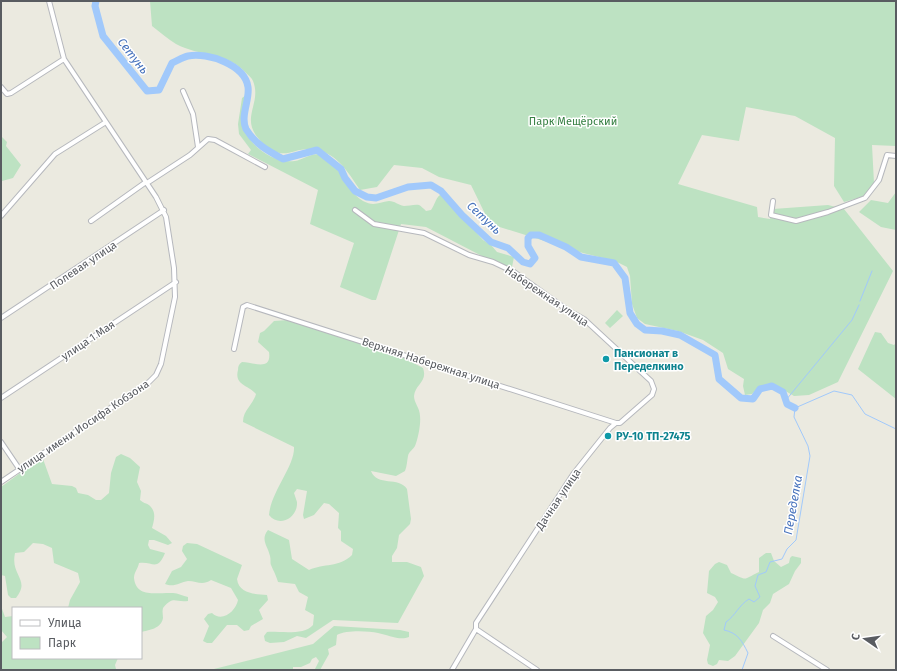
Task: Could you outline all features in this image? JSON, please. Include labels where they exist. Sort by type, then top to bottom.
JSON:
[{"type":"street","name":"улица имени Иосифа Кобзона","points":[[1,482],[68,435],[149,382],[156,375],[161,364],[174,305],[176,282],[164,210],[147,182],[64,59],[49,1]]},
{"type":"street","points":[[1,87],[7,94],[10,93],[64,59]]},
{"type":"street","points":[[183,91],[194,114],[198,147]]},
{"type":"street","points":[[1,216],[55,154],[106,122]]},
{"type":"street","points":[[91,221],[147,182],[190,155],[205,141],[212,139],[265,167]]},
{"type":"street","points":[[773,201],[771,215],[796,220],[828,212],[865,198],[879,180],[888,155],[896,156]]},
{"type":"street","name":"Полевая улица","points":[[1,318],[164,210]]},
{"type":"street","name":"Набережная улица","points":[[355,210],[374,224],[424,233],[469,255],[493,262],[514,272],[566,309],[584,319],[651,381],[654,389]]},
{"type":"street","name":"улица 1 Мая","points":[[1,398],[176,282]]},
{"type":"street","name":"Верхняя Набережная улица","points":[[234,349],[244,305],[411,356],[616,423]]},
{"type":"street","name":"Дачная улица","points":[[476,629],[476,623],[574,473],[616,423],[620,423],[652,395],[654,389]]},
{"type":"street","points":[[1,442],[20,470]]},
{"type":"street","points":[[452,670],[476,629],[537,670]]},
{"type":"street","points":[[773,636],[827,670]]},
{"type":"green space","name":"Парк Мещёрский","points":[[150,1],[896,1],[896,146],[872,145],[874,183],[865,196],[844,202],[834,186],[835,138],[795,116],[746,107],[739,141],[702,135],[678,184],[757,207],[758,217],[770,219],[773,209],[828,205],[844,209],[893,271],[838,382],[809,395],[794,396],[775,385],[759,387],[752,394],[745,395],[743,386],[744,379],[728,369],[723,353],[703,340],[678,331],[645,324],[637,318],[632,304],[630,276],[627,267],[615,261],[583,253],[490,224],[471,185],[439,177],[422,168],[394,165],[377,187],[360,190],[346,170],[328,154],[311,149],[288,153],[278,153],[266,146],[257,137],[252,128],[251,121],[255,90],[252,79],[237,65],[221,57],[185,48],[167,38],[152,26]]},
{"type":"green space","points":[[246,95],[243,118],[246,133],[256,146],[263,152],[279,160],[287,161],[295,161],[318,154],[328,158],[334,163],[356,196],[370,204],[391,201],[404,206],[419,205],[426,211],[431,210],[440,195],[444,196],[483,240],[491,245],[497,252],[514,257],[512,267],[505,268],[426,227],[401,224],[376,300],[372,300],[340,287],[354,243],[310,224],[318,190],[248,154],[251,150],[239,134],[238,124],[242,98]]},
{"type":"green space","points":[[1,136],[7,142],[6,146],[21,165],[13,178],[2,181]]},
{"type":"green space","points":[[896,192],[896,230],[881,227],[859,212],[871,200],[888,203]]},
{"type":"green space","points":[[617,310],[623,316],[610,328],[605,323]]},
{"type":"green space","points":[[288,320],[404,358],[423,368],[424,377],[414,396],[420,413],[419,431],[415,446],[409,454],[405,471],[396,476],[371,471],[378,479],[399,483],[407,489],[411,519],[410,524],[399,535],[397,548],[392,556],[392,562],[407,562],[421,567],[424,576],[398,623],[333,620],[306,638],[297,636],[284,642],[270,643],[265,641],[264,636],[267,632],[304,631],[313,625],[314,615],[305,610],[308,597],[299,592],[295,584],[278,582],[265,543],[265,537],[268,530],[289,540],[292,559],[309,570],[342,562],[352,555],[353,549],[341,541],[341,531],[338,528],[339,513],[329,504],[324,503],[314,515],[304,519],[303,515],[307,491],[297,489],[294,493],[297,502],[294,513],[291,517],[283,521],[278,521],[269,515],[274,497],[291,462],[294,447],[243,422],[246,411],[256,394],[240,382],[237,375],[238,366],[242,362],[265,364],[268,362],[269,352],[258,342],[260,333],[274,321]]},
{"type":"green space","points":[[875,332],[881,333],[888,343],[894,345],[896,343],[896,399],[858,369]]},
{"type":"green space","points":[[121,454],[130,458],[140,467],[137,482],[141,491],[140,500],[149,505],[153,510],[154,522],[152,528],[166,536],[172,543],[168,545],[154,540],[149,540],[148,545],[150,549],[165,553],[160,562],[157,564],[139,563],[134,576],[136,585],[144,592],[177,593],[188,597],[188,601],[175,600],[167,604],[163,608],[163,618],[160,625],[151,630],[142,632],[142,607],[68,607],[70,600],[80,582],[78,573],[54,563],[52,548],[43,544],[33,543],[24,552],[15,553],[15,567],[21,581],[20,592],[16,598],[11,598],[8,595],[5,576],[1,575],[1,487],[38,460],[43,459],[52,484],[72,486],[76,488],[78,493],[88,495],[96,500],[101,500],[109,493],[111,473],[116,457]]},
{"type":"green space","points":[[187,543],[197,544],[242,565],[237,579],[241,588],[248,592],[267,595],[268,600],[259,610],[263,619],[251,626],[249,630],[244,631],[237,625],[227,625],[212,643],[203,641],[209,626],[204,619],[208,614],[212,613],[220,617],[224,616],[232,612],[238,600],[231,588],[211,580],[205,583],[188,581],[174,585],[165,584],[172,571],[181,567],[187,559],[182,551],[183,546]]},
{"type":"green space","points":[[766,553],[771,553],[774,561],[781,567],[789,563],[792,556],[801,558],[801,563],[795,571],[789,584],[773,594],[770,603],[763,610],[759,623],[735,656],[728,661],[719,660],[717,664],[713,666],[708,664],[707,660],[710,645],[703,633],[706,616],[713,610],[718,602],[715,597],[707,593],[709,571],[719,562],[727,565],[731,573],[747,578],[759,572],[759,558]]},
{"type":"green space","points":[[1,606],[5,617],[12,616],[12,659],[118,659],[115,665],[116,669],[1,670],[1,643],[7,637],[1,630]]},
{"type":"green space","points":[[334,626],[400,630],[409,632],[409,637],[398,638],[363,631],[341,633],[337,635],[336,645],[328,649],[329,654],[320,670],[315,669],[319,661],[316,657],[312,659],[310,663],[301,667],[293,667],[293,670],[210,670],[313,644]]},
{"type":"waterway","name":"Сетунь","points":[[96,1],[95,6],[103,36],[147,91],[159,90],[172,63],[184,57],[196,55],[205,56],[215,58],[233,66],[240,72],[248,87],[244,124],[253,139],[262,147],[283,159],[317,150],[341,169],[345,178],[355,191],[367,197],[376,198],[408,187],[431,185],[441,191],[462,215],[491,242],[508,248],[523,262],[530,264],[535,258],[528,246],[528,238],[531,235],[539,235],[566,247],[581,257],[614,263],[625,278],[630,313],[637,324],[645,330],[662,331],[680,335],[715,355],[719,379],[741,398],[753,399],[760,389],[772,386],[783,392],[787,404],[795,408]]},
{"type":"waterway","points":[[860,301],[872,271]]},
{"type":"waterway","points":[[786,400],[852,320],[859,305]]},
{"type":"waterway","name":"Переделка","points":[[742,670],[748,653],[736,635],[724,630],[726,622],[746,601],[749,599],[754,602],[760,597],[755,586],[758,575],[766,572],[770,562],[782,559],[787,549],[796,540],[810,456],[808,446],[794,417],[795,408],[834,391],[852,395],[865,414],[896,429]]},
{"type":"place","name":"Пансионат в Переделкино","points":[[606,359]]},
{"type":"place","name":"РУ-10 ТП-27475","points":[[608,436]]}]
